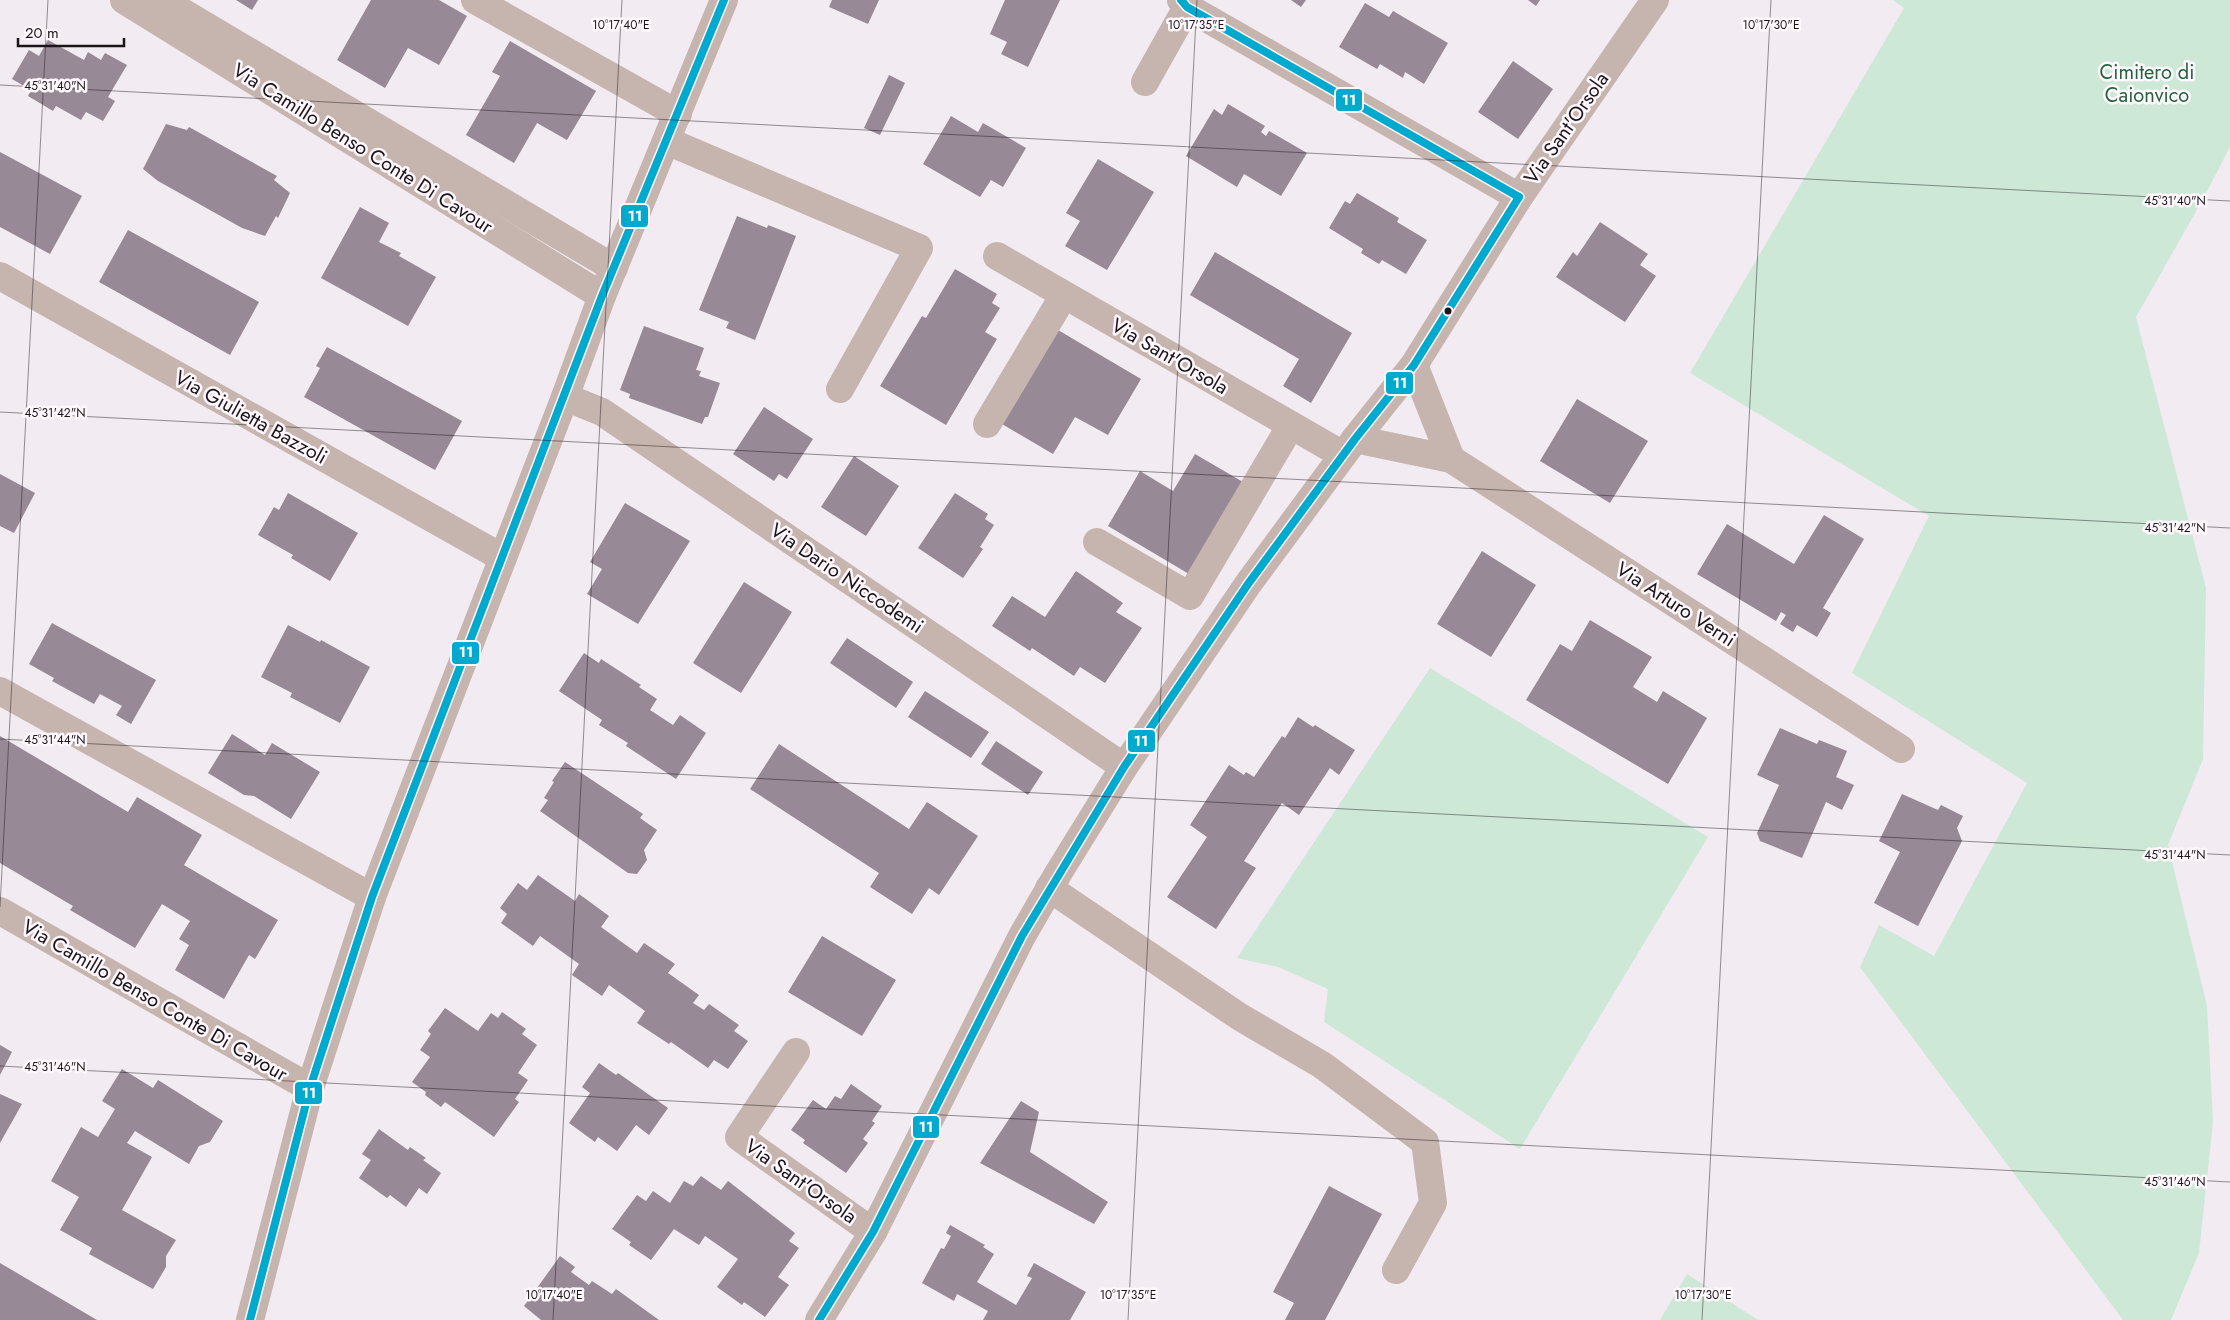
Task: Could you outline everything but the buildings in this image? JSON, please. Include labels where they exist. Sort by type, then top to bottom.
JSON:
[{"type":"street","name":"Via Camillo Benso Conte Di Cavour","points":[[124,0],[602,296]]},
{"type":"street","points":[[162,0],[614,268]]},
{"type":"street","points":[[475,0],[678,114]]},
{"type":"street","name":"Via Camillo Benso Conte Di Cavour","points":[[250,1320],[310,1088],[372,897],[565,397],[602,296],[724,0]]},
{"type":"street","name":"Via Sant'Orsola","points":[[819,1320],[873,1232],[1022,936],[1049,888],[1124,767],[1248,584],[1349,447],[1414,365],[1519,197],[1655,0]]},
{"type":"street","points":[[1145,82],[1184,4],[1519,197]]},
{"type":"street","points":[[667,141],[919,248],[840,390]]},
{"type":"street","name":"Via Sant'Orsola","points":[[996,256],[1291,426],[1349,447]]},
{"type":"street","name":"Via Giulietta Bazzoli","points":[[0,276],[503,558]]},
{"type":"street","points":[[987,424],[1064,295]]},
{"type":"street","points":[[1414,365],[1451,459]]},
{"type":"street","name":"Via Dario Niccodemi","points":[[565,397],[602,412],[1124,767]]},
{"type":"street","points":[[1097,542],[1190,596],[1291,426]]},
{"type":"street","name":"Via Arturo Verni","points":[[1349,447],[1451,459],[1901,749]]},
{"type":"street","points":[[0,691],[372,897]]},
{"type":"street","points":[[1049,888],[1240,1017],[1322,1065],[1425,1142],[1433,1203],[1396,1270]]},
{"type":"street","name":"Via Camillo Benso Conte Di Cavour","points":[[0,911],[310,1088]]},
{"type":"street","name":"Via Sant'Orsola","points":[[796,1052],[739,1137],[873,1232]]},
{"type":"green space","name":"Cimitero di Caionvico","points":[[1893,0],[2230,0],[2230,147],[2202,201],[2136,317],[2206,588],[2203,759],[2168,845],[2207,1006],[2213,1122],[2199,1253],[2171,1320],[2123,1320],[1860,967],[1879,925],[1934,956],[2027,783],[1852,673],[1929,516],[1690,373],[1904,8]]},
{"type":"green space","points":[[1430,668],[1708,837],[1520,1149],[1324,1022],[1328,989],[1278,967],[1237,958]]},
{"type":"green space","points":[[1687,1274],[1758,1320],[1660,1320]]},
{"type":"transit line","name":"11","points":[[250,1320],[310,1088],[372,897],[602,296],[724,0]]},
{"type":"transit line","name":"11","points":[[1181,0],[1187,7],[1519,197]]},
{"type":"transit line","name":"11","points":[[819,1320],[873,1232],[1022,936],[1124,767],[1248,584],[1355,439],[1414,365],[1519,197]]}]
